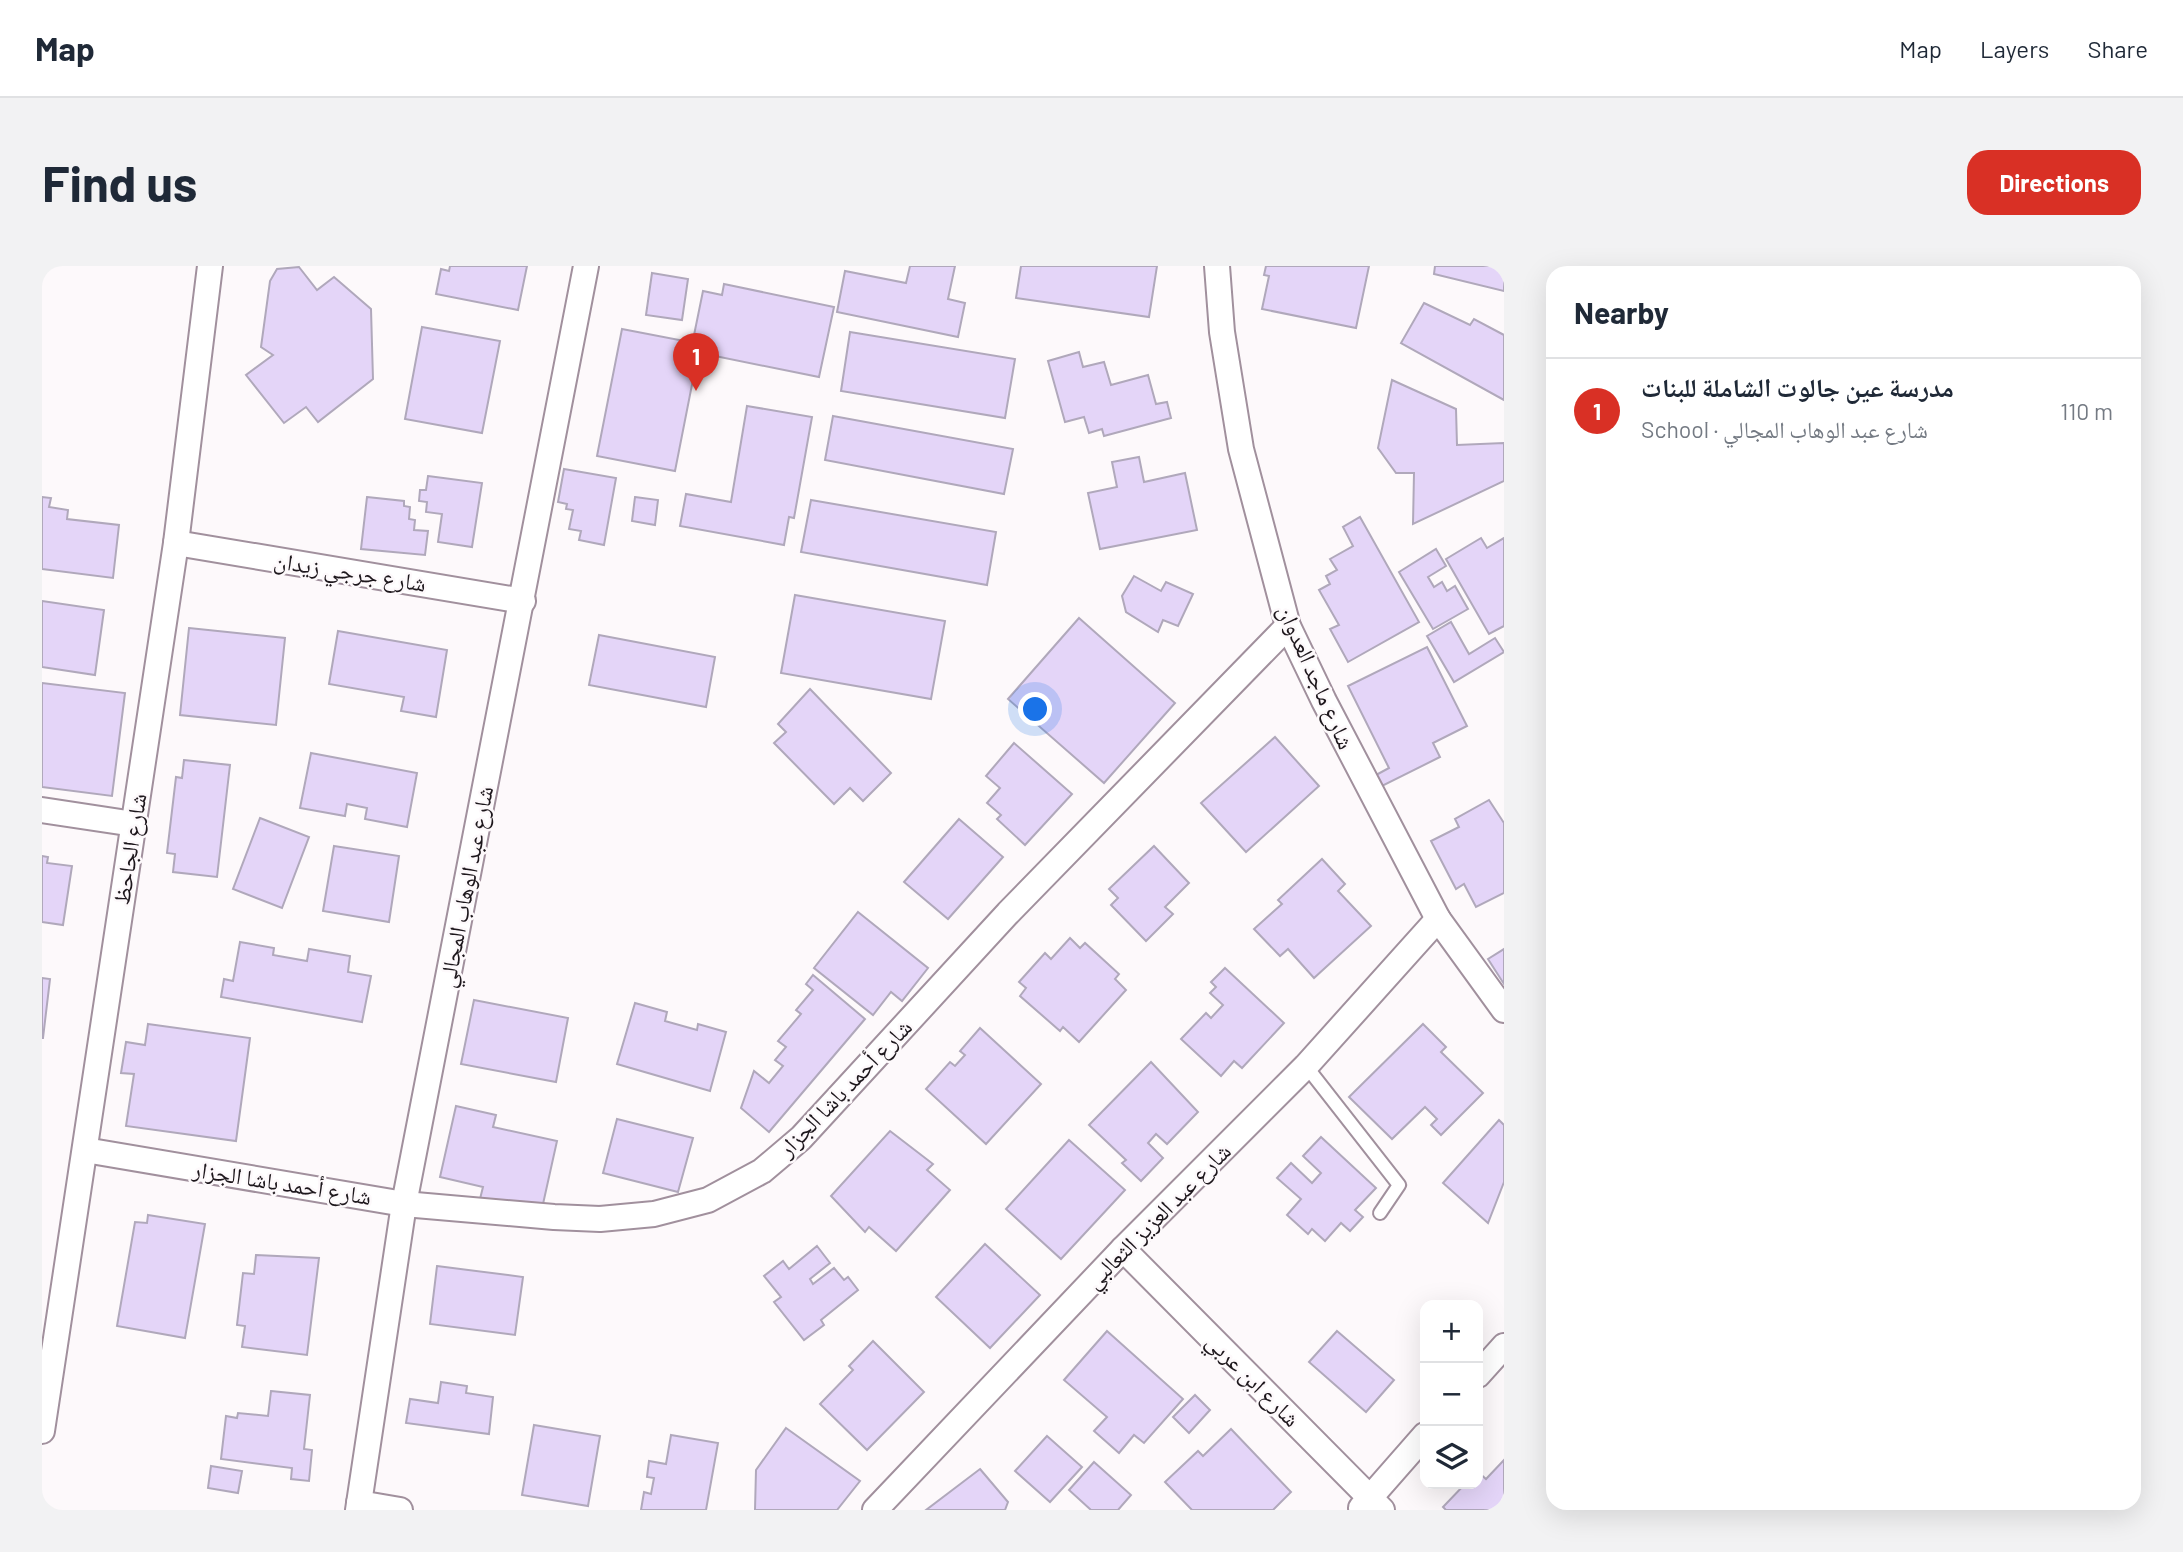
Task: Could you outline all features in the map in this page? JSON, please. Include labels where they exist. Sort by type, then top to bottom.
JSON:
[{"type":"street","name":"شارع الجاحظ","points":[[42,1431],[52,1287],[85,1150],[176,544],[210,266]]},
{"type":"street","name":"شارع عبد الوهاب المجالي","points":[[359,1507],[404,1203],[586,266]]},
{"type":"street","name":"شارع ماجد العدوان","points":[[1217,266],[1222,332],[1241,449],[1288,626],[1437,919],[1504,1010]]},
{"type":"street","name":"شارع جرجي زيدان","points":[[176,544],[523,601]]},
{"type":"street","name":"شارع أحمد باشا الجزار","points":[[85,1150],[404,1203],[600,1219],[654,1214],[708,1200],[761,1171],[801,1138],[1008,913],[1288,626]]},
{"type":"street","points":[[42,810],[134,824]]},
{"type":"street","name":"شارع عبد العزيز الثعالبي","points":[[875,1510],[1123,1249],[1306,1066],[1437,919]]},
{"type":"street","name":"شارع ابن عربي","points":[[1123,1249],[1370,1506]]},
{"type":"street","points":[[1483,1370],[1504,1346]]},
{"type":"street","points":[[1370,1506],[1420,1441]]},
{"type":"street","points":[[359,1507],[400,1510]]},
{"type":"lane","points":[[1306,1066],[1399,1185],[1380,1213]]},
{"type":"building","points":[[450,266],[527,266],[518,310],[436,294],[441,269],[449,271]]},
{"type":"building","points":[[910,266],[955,266],[948,299],[965,303],[958,337],[837,312],[845,271],[906,283]]},
{"type":"building","points":[[1021,266],[1157,266],[1149,317],[1016,298]]},
{"type":"building","points":[[1266,266],[1369,266],[1356,328],[1262,309],[1269,276],[1264,275]]},
{"type":"building","points":[[1435,266],[1504,266],[1504,291],[1434,274]]},
{"type":"building","points":[[299,267],[317,290],[334,277],[371,309],[373,379],[318,422],[306,407],[284,423],[246,375],[273,355],[261,347],[270,281],[277,269]]},
{"type":"building","points":[[652,273],[688,279],[682,320],[646,315]]},
{"type":"building","points":[[724,284],[834,307],[819,377],[710,355],[712,344],[693,340],[703,291],[722,295]]},
{"type":"building","points":[[1424,303],[1470,325],[1474,319],[1504,335],[1504,400],[1401,343]]},
{"type":"building","points":[[422,327],[500,341],[482,433],[405,419]]},
{"type":"building","points":[[622,329],[700,344],[675,471],[597,456]]},
{"type":"building","points":[[850,332],[1015,359],[1005,418],[841,391]]},
{"type":"building","points":[[1079,352],[1083,367],[1104,362],[1111,385],[1148,375],[1156,404],[1167,402],[1171,418],[1104,436],[1102,429],[1089,433],[1084,417],[1065,422],[1048,361]]},
{"type":"building","points":[[1392,380],[1456,409],[1457,445],[1504,443],[1504,481],[1413,524],[1414,473],[1396,473],[1378,448]]},
{"type":"building","points":[[747,406],[812,417],[794,518],[789,517],[784,545],[680,526],[686,494],[731,502]]},
{"type":"building","points":[[833,416],[1013,449],[1004,494],[825,460]]},
{"type":"building","points":[[1139,457],[1144,482],[1185,473],[1197,530],[1100,549],[1088,493],[1117,487],[1112,462]]},
{"type":"building","points":[[564,469],[616,478],[604,545],[579,540],[581,531],[569,529],[573,510],[566,509],[567,504],[558,502]]},
{"type":"building","points":[[428,476],[482,483],[472,547],[438,542],[442,514],[426,512],[427,502],[419,501],[420,490],[426,490]]},
{"type":"building","points":[[42,497],[51,498],[49,507],[68,510],[67,519],[119,525],[113,578],[42,569]]},
{"type":"building","points":[[367,497],[404,501],[404,506],[410,507],[409,519],[415,520],[414,530],[428,531],[425,555],[361,549]]},
{"type":"building","points":[[635,497],[658,500],[655,525],[632,521]]},
{"type":"building","points":[[811,500],[996,532],[987,585],[801,552]]},
{"type":"building","points":[[1360,517],[1419,622],[1348,662],[1330,629],[1339,625],[1319,590],[1330,584],[1326,576],[1337,570],[1330,559],[1353,546],[1343,527]]},
{"type":"building","points":[[1481,538],[1487,548],[1504,538],[1504,626],[1489,634],[1446,559]]},
{"type":"building","points":[[1436,549],[1446,566],[1428,577],[1434,587],[1442,582],[1447,591],[1455,586],[1468,609],[1433,629],[1399,572]]},
{"type":"building","points":[[1134,576],[1161,591],[1166,582],[1193,594],[1178,626],[1163,620],[1158,632],[1126,612],[1122,596]]},
{"type":"building","points":[[795,595],[945,621],[931,699],[781,673]]},
{"type":"building","points":[[42,601],[104,610],[95,675],[42,667]]},
{"type":"building","points":[[1079,618],[1175,703],[1104,783],[1008,699]]},
{"type":"building","points":[[1451,622],[1469,654],[1495,638],[1504,652],[1454,682],[1427,636]]},
{"type":"building","points":[[189,628],[285,638],[276,725],[180,715]]},
{"type":"building","points":[[338,631],[447,650],[436,717],[401,711],[404,697],[329,684]]},
{"type":"building","points":[[599,635],[715,657],[706,707],[589,685]]},
{"type":"building","points":[[1427,647],[1467,726],[1433,743],[1440,757],[1382,786],[1376,775],[1389,768],[1348,686]]},
{"type":"building","points":[[42,683],[125,693],[112,796],[42,787]]},
{"type":"building","points":[[810,689],[891,773],[863,801],[850,788],[834,804],[774,743],[786,732],[778,724]]},
{"type":"building","points":[[1275,737],[1319,786],[1246,852],[1201,803]]},
{"type":"building","points":[[1014,743],[1072,794],[1025,845],[997,819],[1001,815],[987,803],[1000,788],[986,776]]},
{"type":"building","points":[[311,753],[417,773],[407,827],[365,819],[367,808],[347,804],[345,816],[300,808]]},
{"type":"building","points":[[184,760],[230,765],[217,877],[173,872],[175,854],[167,853],[176,777],[182,778]]},
{"type":"building","points":[[1489,800],[1504,823],[1504,893],[1476,907],[1464,884],[1456,889],[1431,841],[1459,827],[1455,819]]},
{"type":"building","points":[[260,818],[309,837],[282,908],[233,889]]},
{"type":"building","points":[[959,819],[1003,857],[948,919],[904,882]]},
{"type":"building","points":[[334,846],[399,856],[389,922],[323,911]]},
{"type":"building","points":[[1154,846],[1189,883],[1165,907],[1173,914],[1146,941],[1111,905],[1118,898],[1109,889]]},
{"type":"building","points":[[42,856],[48,857],[47,863],[72,866],[63,925],[42,922]]},
{"type":"building","points":[[1322,859],[1345,884],[1338,891],[1371,926],[1314,978],[1288,949],[1280,956],[1254,929],[1282,904],[1278,900]]},
{"type":"building","points":[[858,912],[928,968],[902,1001],[891,992],[873,1015],[814,968]]},
{"type":"building","points":[[1070,938],[1080,948],[1085,943],[1119,974],[1115,979],[1126,990],[1079,1042],[1063,1027],[1060,1031],[1020,996],[1026,988],[1019,982],[1045,953],[1051,959]]},
{"type":"building","points":[[240,942],[274,948],[273,955],[307,961],[309,949],[350,956],[348,972],[371,976],[362,1022],[221,997],[224,979],[233,981]]},
{"type":"building","points":[[1504,949],[1504,984],[1488,959]]},
{"type":"building","points":[[1225,968],[1284,1023],[1242,1068],[1234,1061],[1221,1076],[1181,1039],[1206,1013],[1211,1018],[1223,1005],[1210,993],[1216,987],[1211,982]]},
{"type":"building","points":[[813,975],[865,1019],[769,1132],[741,1108],[754,1071],[769,1083],[783,1066],[775,1060],[786,1047],[778,1041],[801,1014],[796,1010],[813,990],[806,984]]},
{"type":"building","points":[[42,978],[50,979],[43,1038],[42,1038]]},
{"type":"building","points":[[474,1000],[568,1018],[556,1082],[461,1064]]},
{"type":"building","points":[[635,1003],[667,1012],[665,1021],[697,1030],[698,1024],[726,1032],[710,1091],[617,1064]]},
{"type":"building","points":[[148,1024],[250,1038],[236,1141],[126,1126],[134,1074],[121,1073],[126,1042],[145,1045]]},
{"type":"building","points":[[1423,1024],[1446,1047],[1441,1052],[1483,1093],[1441,1135],[1431,1125],[1437,1119],[1425,1107],[1392,1139],[1349,1097]]},
{"type":"building","points":[[980,1028],[1041,1084],[986,1144],[926,1089],[950,1062],[955,1066],[965,1055],[960,1051]]},
{"type":"building","points":[[1151,1062],[1198,1112],[1167,1144],[1156,1134],[1148,1143],[1163,1158],[1141,1181],[1122,1163],[1126,1160],[1089,1125]]},
{"type":"building","points":[[456,1106],[496,1115],[493,1127],[557,1141],[541,1213],[480,1199],[483,1187],[440,1177]]},
{"type":"building","points":[[617,1119],[693,1138],[678,1192],[603,1173]]},
{"type":"building","points":[[1499,1120],[1504,1125],[1504,1182],[1488,1223],[1443,1183]]},
{"type":"building","points":[[890,1131],[933,1164],[927,1170],[950,1190],[896,1251],[869,1227],[865,1232],[831,1196]]},
{"type":"building","points":[[1321,1137],[1376,1188],[1355,1210],[1363,1217],[1350,1231],[1341,1223],[1325,1241],[1312,1229],[1308,1234],[1287,1215],[1301,1199],[1277,1178],[1291,1163],[1312,1183],[1321,1173],[1303,1156]]},
{"type":"building","points":[[1069,1140],[1125,1190],[1061,1259],[1006,1209]]},
{"type":"building","points":[[148,1215],[205,1224],[185,1338],[117,1326],[135,1222],[147,1223]]},
{"type":"building","points":[[985,1244],[1040,1295],[990,1348],[936,1297]]},
{"type":"building","points":[[817,1246],[830,1263],[810,1279],[813,1284],[834,1268],[844,1280],[848,1277],[858,1290],[821,1320],[824,1325],[804,1340],[774,1302],[781,1297],[764,1276],[783,1261],[789,1269]]},
{"type":"building","points":[[256,1255],[319,1258],[307,1355],[242,1347],[245,1326],[237,1325],[243,1273],[254,1274]]},
{"type":"building","points":[[437,1266],[523,1277],[515,1335],[430,1324]]},
{"type":"building","points":[[1107,1331],[1183,1399],[1144,1443],[1134,1435],[1119,1453],[1094,1431],[1107,1417],[1064,1380]]},
{"type":"building","points":[[1337,1331],[1394,1380],[1366,1412],[1309,1362]]},
{"type":"building","points":[[873,1341],[924,1392],[867,1450],[820,1404],[853,1370],[849,1366]]},
{"type":"building","points":[[441,1382],[467,1386],[466,1393],[493,1397],[489,1434],[406,1423],[410,1399],[438,1403]]},
{"type":"building","points":[[271,1391],[310,1395],[304,1449],[312,1450],[309,1481],[291,1479],[292,1468],[221,1459],[226,1416],[237,1418],[238,1413],[268,1416]]},
{"type":"building","points":[[1195,1395],[1210,1410],[1189,1433],[1173,1417]]},
{"type":"building","points":[[534,1425],[600,1436],[588,1506],[522,1495]]},
{"type":"building","points":[[786,1428],[860,1481],[837,1510],[755,1510],[756,1470]]},
{"type":"building","points":[[1231,1429],[1291,1492],[1273,1510],[1192,1510],[1165,1482],[1198,1451],[1203,1456]]},
{"type":"building","points":[[671,1435],[718,1443],[706,1510],[641,1510],[644,1492],[651,1494],[654,1478],[647,1477],[649,1461],[666,1464]]},
{"type":"building","points":[[1047,1436],[1082,1467],[1050,1502],[1015,1471]]},
{"type":"building","points":[[1504,1460],[1504,1510],[1446,1510],[1443,1507],[1460,1489],[1483,1489],[1483,1476],[1486,1479]]},
{"type":"building","points":[[1094,1462],[1131,1495],[1118,1510],[1091,1510],[1069,1490]]},
{"type":"building","points":[[211,1466],[242,1471],[238,1493],[208,1488]]},
{"type":"building","points":[[980,1469],[1008,1502],[1005,1510],[926,1510]]},
{"type":"place","name":"مدرسة عين جالوت الشاملة للبنات","points":[[696,391]]}]
